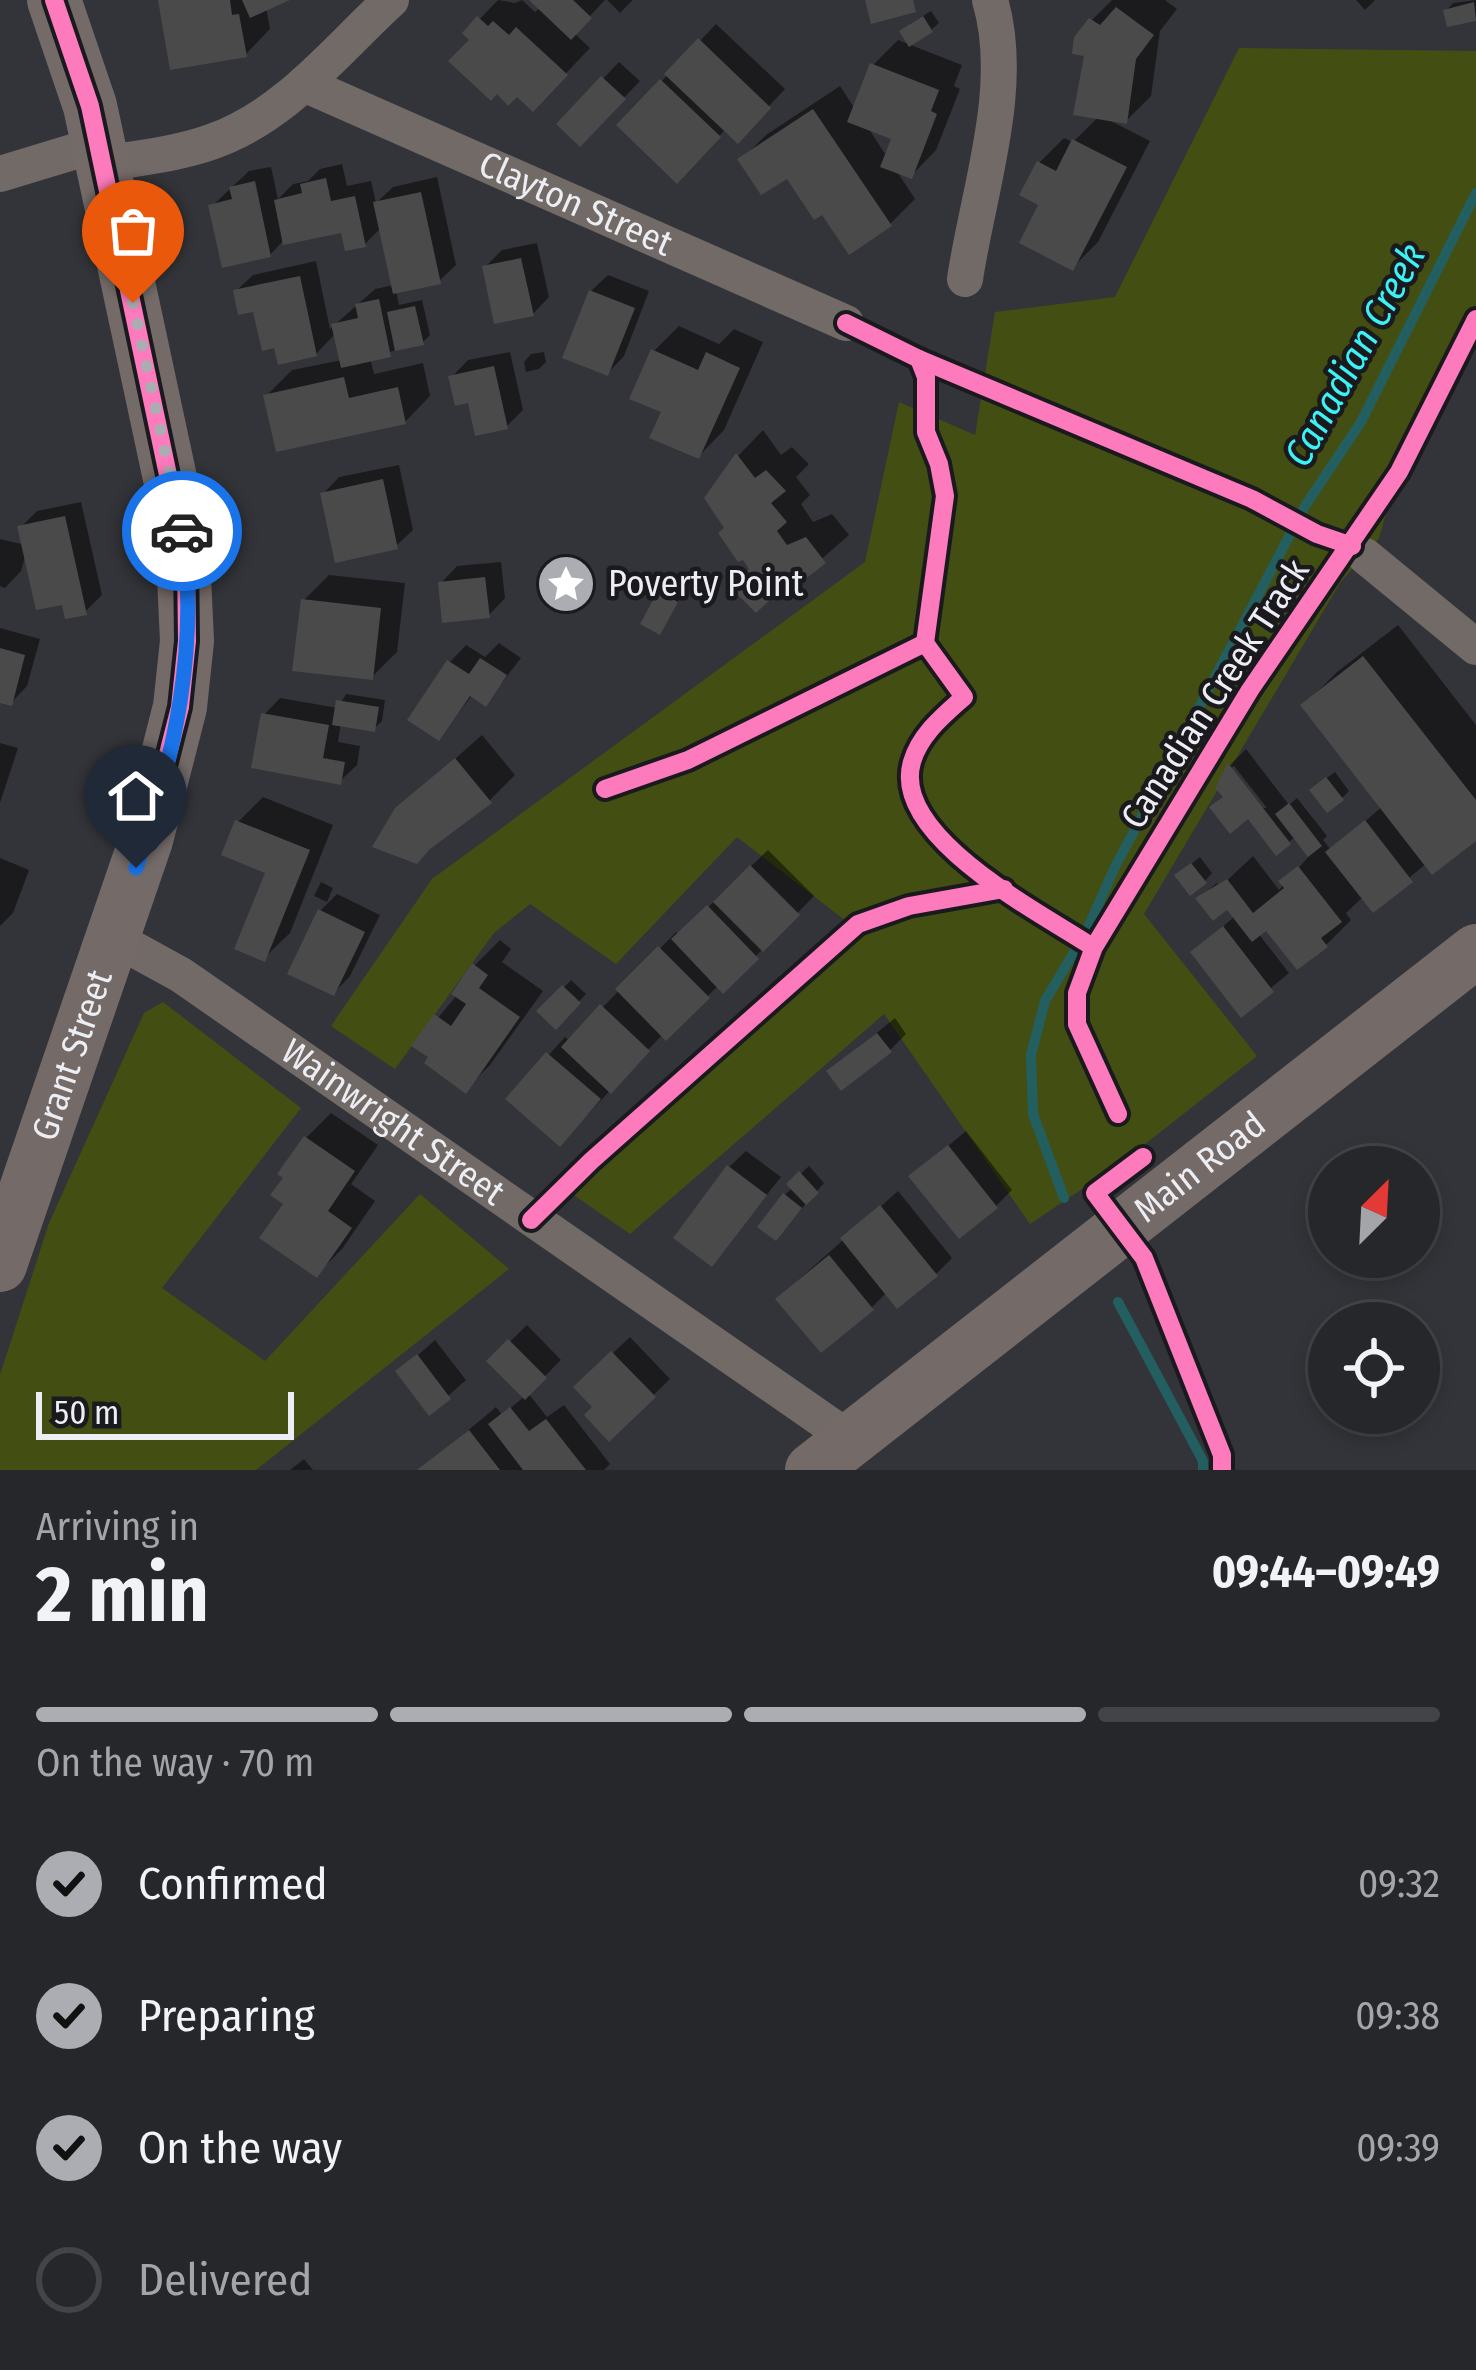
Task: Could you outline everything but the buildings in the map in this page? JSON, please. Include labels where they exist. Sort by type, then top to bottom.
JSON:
[{"type":"main road","name":"Grant Street","points":[[0,1265],[146,839],[172,745],[183,683],[188,602],[182,534],[101,154],[75,53],[54,0]]},
{"type":"main road","name":"Main Road","points":[[831,1455],[1476,950]]},
{"type":"street","points":[[0,174],[101,154],[190,148],[225,137],[260,118],[304,84],[392,0]]},
{"type":"street","points":[[964,279],[998,93],[1000,50],[990,0]]},
{"type":"street","name":"Clayton Street","points":[[304,84],[846,323]]},
{"type":"street","points":[[1365,556],[1476,647]]},
{"type":"street","name":"Wainwright Street","points":[[110,936],[181,975],[831,1455]]},
{"type":"green space","points":[[1239,48],[1476,51],[1476,338],[1388,506],[1379,538],[1340,583],[1144,914],[1257,1056],[1121,1163],[1030,1224],[884,1014],[630,1234],[555,1182],[846,921],[737,837],[616,964],[530,904],[494,933],[395,1069],[331,1026],[432,879],[865,562],[899,402],[975,435],[995,312],[1115,297]]},
{"type":"green space","points":[[163,1002],[301,1108],[162,1288],[265,1361],[420,1194],[509,1269],[256,1470],[0,1470],[0,1375],[49,1223],[144,1013]]},
{"type":"waterway","name":"Canadian Creek","points":[[1064,1198],[1033,1114],[1031,1055],[1045,1001],[1086,932],[1114,869],[1305,506],[1361,422],[1476,193]]},
{"type":"waterway","name":"Canadian Creek","points":[[1118,1302],[1203,1461],[1203,1470]]},
{"type":"cycle path","points":[[54,0],[90,106],[186,560],[187,641],[180,707],[146,840]]},
{"type":"cycle path","name":"Canadian Creek Track","points":[[1118,1114],[1077,1024],[1077,993],[1094,947],[1250,690],[1399,472],[1476,319]]},
{"type":"cycle path","points":[[846,323],[919,359],[926,377],[926,432],[945,496],[925,643],[964,697],[921,743],[912,762],[911,790],[924,817],[974,869],[1091,946]]},
{"type":"cycle path","points":[[919,359],[1352,546]]},
{"type":"cycle path","points":[[605,789],[688,760],[925,643]]},
{"type":"cycle path","points":[[531,1220],[858,924],[909,906],[1004,889]]},
{"type":"cycle path","points":[[1143,1157],[1095,1193],[1144,1258],[1222,1455],[1222,1470]]},
{"type":"way so far","points":[[133,303],[182,531]]},
{"type":"place","name":"Poverty Point","points":[[566,584]]},
{"type":"route","points":[[136,868],[180,707],[188,602],[182,531]]}]
